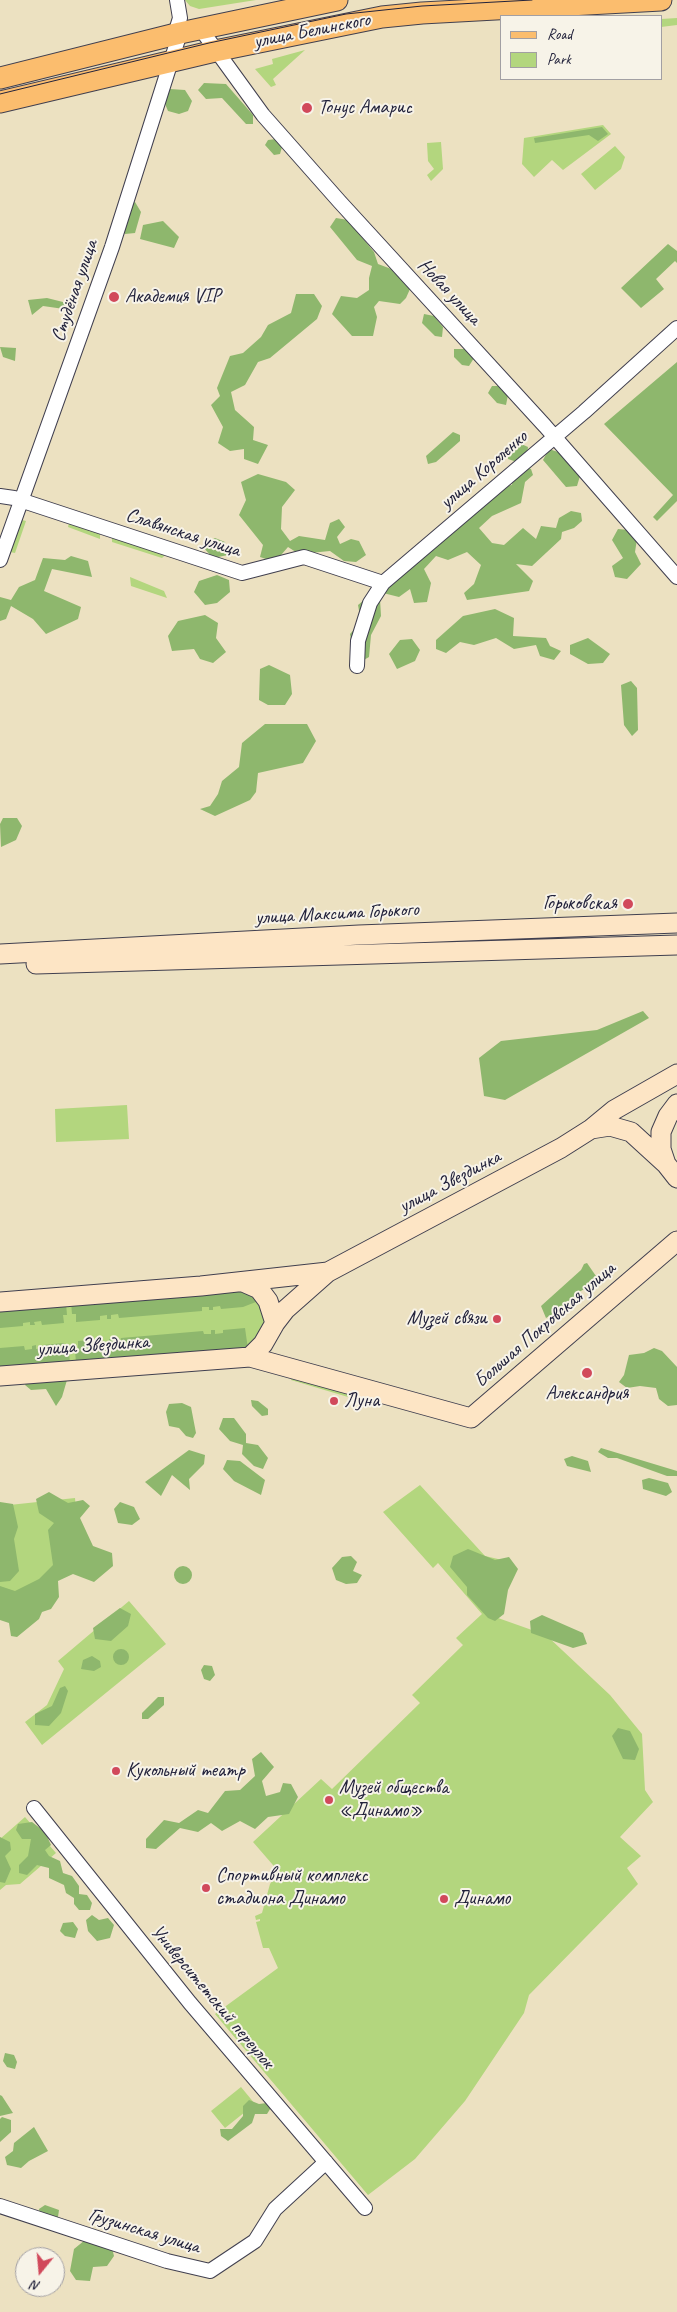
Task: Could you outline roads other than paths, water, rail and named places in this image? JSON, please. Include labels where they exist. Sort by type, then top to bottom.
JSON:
[{"type":"main road","name":"улица Белинского","points":[[0,78],[185,32],[337,0]]},
{"type":"main road","name":"улица Белинского","points":[[0,102],[215,51],[382,17],[432,12],[661,0]]},
{"type":"street","name":"Студёная улица","points":[[0,560],[118,231],[171,62],[185,32],[177,0]]},
{"type":"street","name":"Новая улица","points":[[185,32],[215,51],[263,115],[554,436],[677,577]]},
{"type":"street","name":"улица Короленко","points":[[357,666],[358,641],[370,603],[383,583],[677,328]]},
{"type":"street","name":"Славянская улица","points":[[0,496],[22,501],[242,574],[304,557],[383,583]]},
{"type":"street","name":"улица Максима Горького","points":[[0,954],[359,935],[677,923]]},
{"type":"street","name":"улица Максима Горького","points":[[0,965],[677,945]]},
{"type":"street","name":"улица Звездинка","points":[[250,1357],[263,1344],[285,1310],[328,1272],[553,1152],[591,1129],[614,1110],[677,1074]]},
{"type":"street","points":[[671,1171],[661,1149],[662,1132],[668,1116],[677,1104]]},
{"type":"street","name":"улица Звездинка","points":[[591,1129],[610,1126],[631,1132],[671,1171]]},
{"type":"street","name":"Большая Покровская улица","points":[[470,1418],[677,1242]]},
{"type":"street","name":"улица Звездинка","points":[[0,1302],[243,1282],[328,1272]]},
{"type":"street","points":[[243,1282],[259,1289],[268,1301],[275,1323]]},
{"type":"street","name":"улица Звездинка","points":[[0,1376],[250,1357],[470,1418]]},
{"type":"street","name":"Университетский переулок","points":[[34,1808],[190,2003],[365,2208]]},
{"type":"street","name":"Грузинская улица","points":[[0,2206],[168,2261],[210,2271],[255,2241],[275,2209],[326,2162]]},
{"type":"tram line","points":[[0,94],[209,43],[346,14],[422,6],[532,0]]},
{"type":"place","name":"Тонус Амарис","points":[[307,108]]},
{"type":"place","name":"Академия VIP","points":[[114,297]]},
{"type":"place","name":"Горьковская","points":[[628,904]]},
{"type":"place","name":"Музей связи","points":[[497,1319]]},
{"type":"place","name":"Александрия","points":[[587,1373]]},
{"type":"place","name":"Луна","points":[[334,1401]]},
{"type":"place","name":"Кукольный театр","points":[[116,1771]]},
{"type":"place","name":"Музей общества «Динамо»","points":[[329,1800]]},
{"type":"place","name":"Спортивный комплекс стадиона Динамо","points":[[206,1888]]},
{"type":"place","name":"Динамо","points":[[444,1899]]}]
